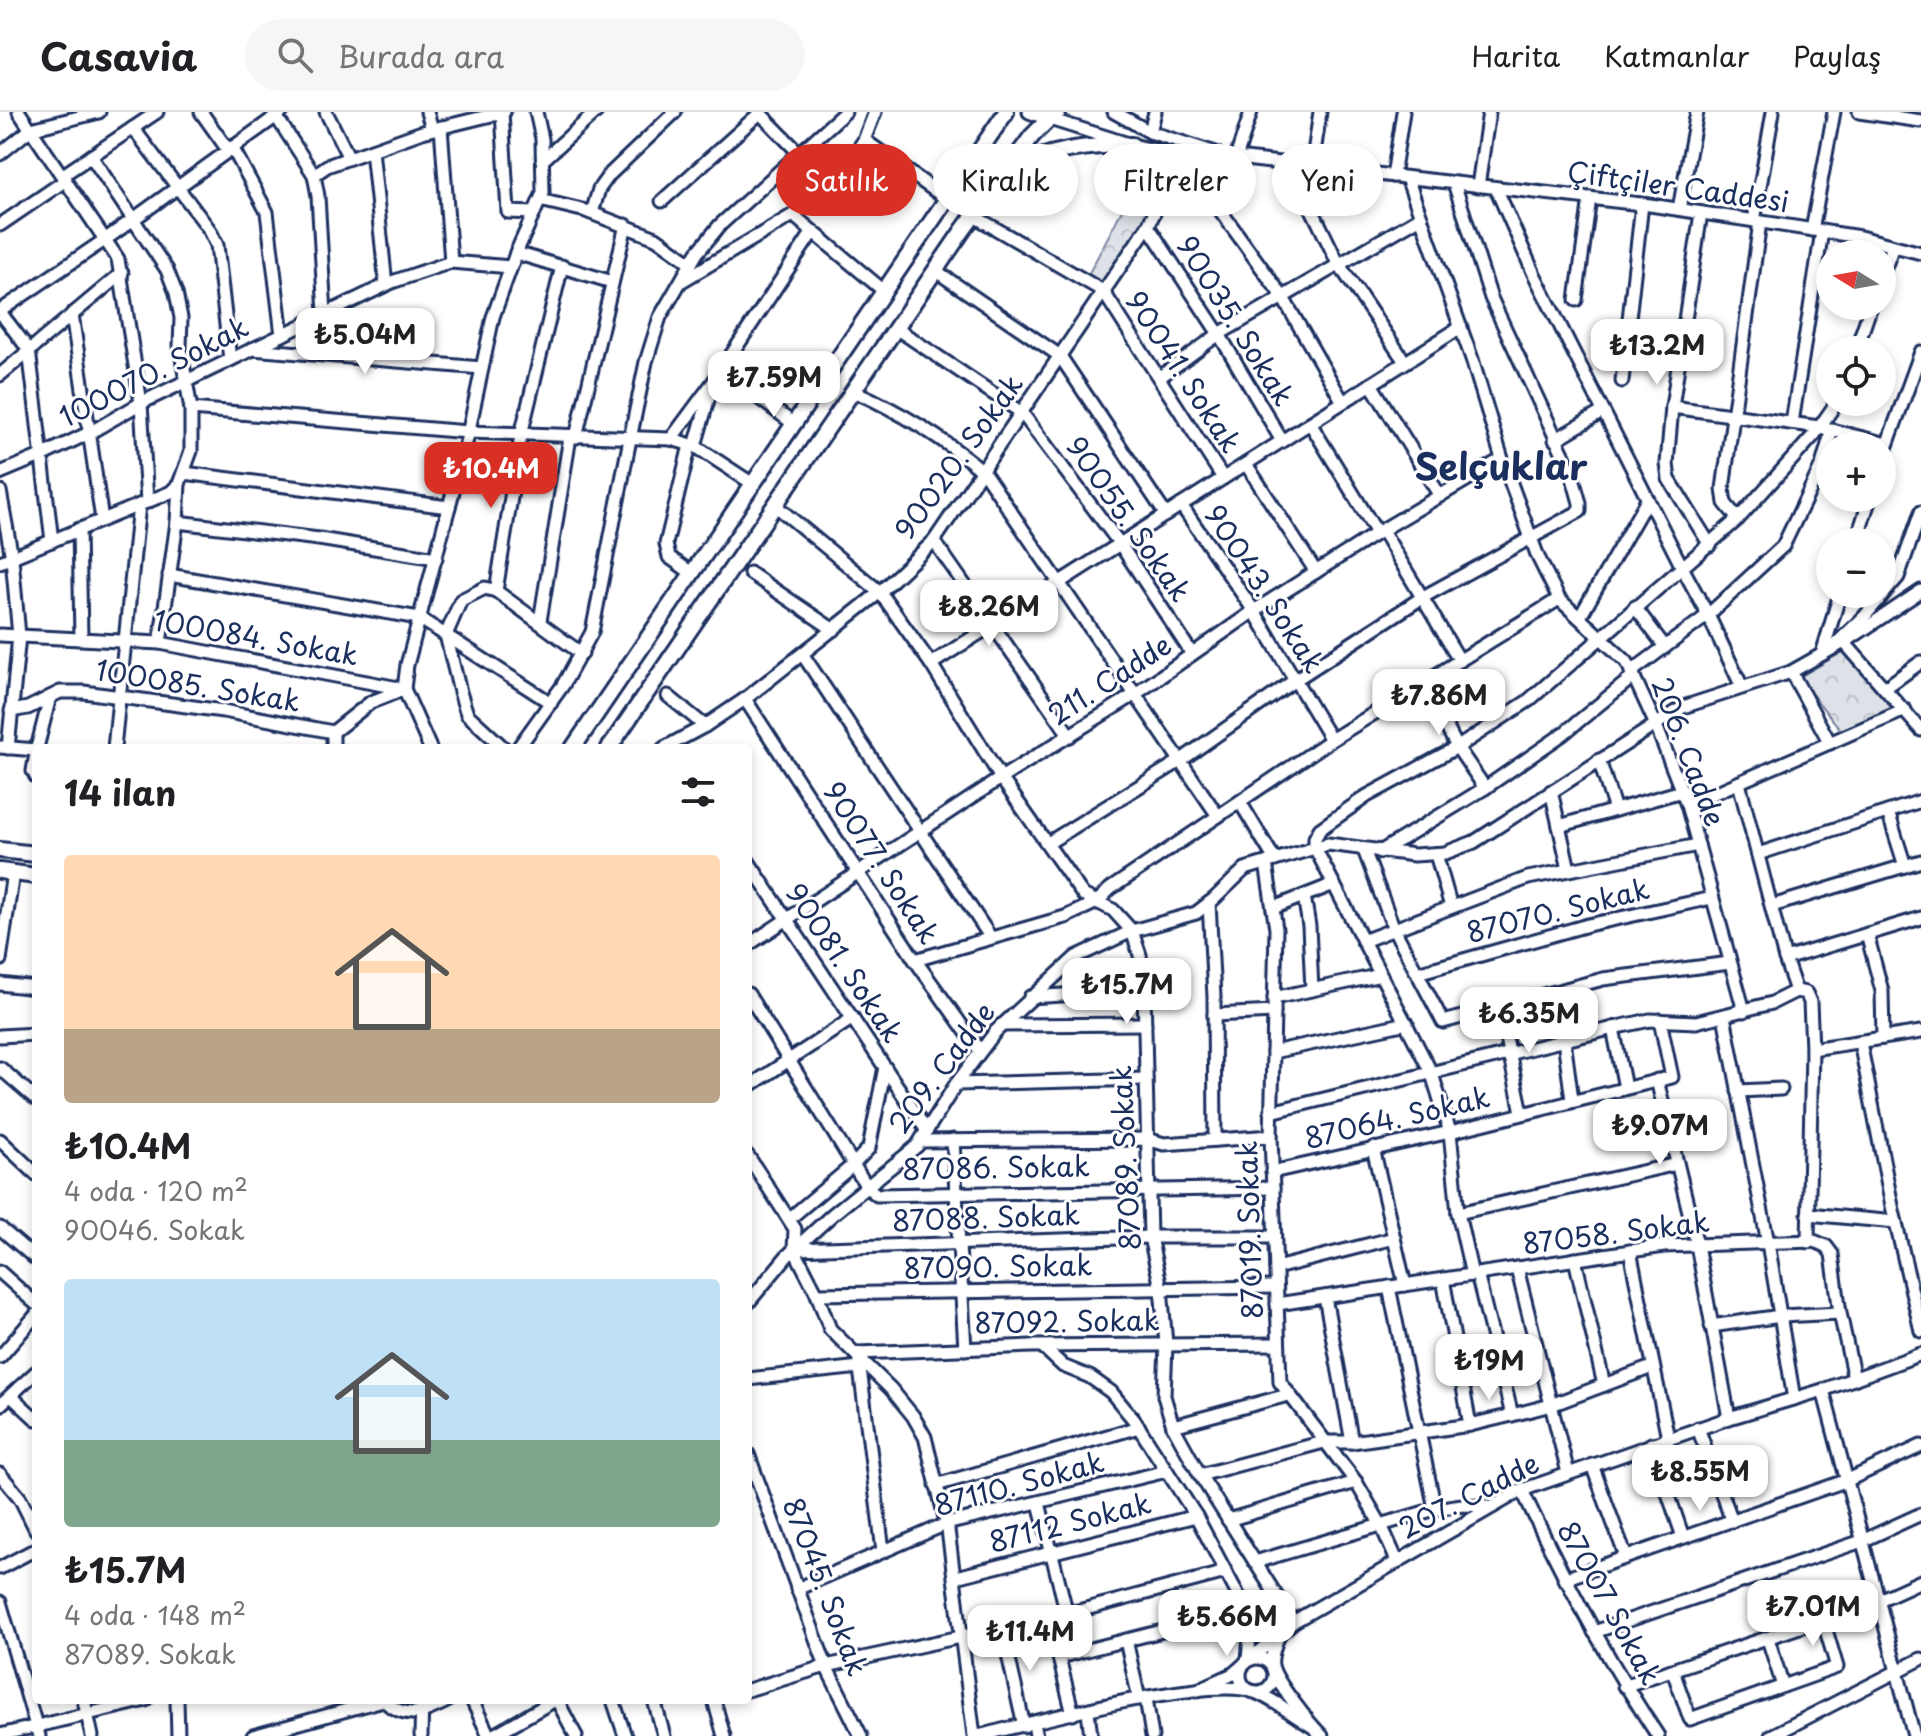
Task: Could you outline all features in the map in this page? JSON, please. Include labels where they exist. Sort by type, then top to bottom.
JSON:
[{"type":"main road","points":[[985,144],[1006,112]]},
{"type":"main road","points":[[1026,144],[1051,116]]},
{"type":"main road","points":[[576,744],[937,216]]},
{"type":"main road","points":[[612,744],[974,216]]},
{"type":"main road","points":[[0,850],[32,854]]},
{"type":"main road","points":[[7,872],[32,875]]},
{"type":"street","points":[[19,112],[106,239],[122,273],[141,403],[143,503],[124,639],[115,744]]},
{"type":"street","points":[[0,154],[31,129],[99,112]]},
{"type":"street","points":[[0,225],[91,156],[157,112]]},
{"type":"street","points":[[201,112],[230,149],[267,212],[282,335]]},
{"type":"street","points":[[326,112],[349,158]]},
{"type":"street","points":[[427,112],[436,128],[451,262]]},
{"type":"street","points":[[314,175],[327,166],[436,128],[503,112],[508,212],[534,213]]},
{"type":"street","points":[[428,744],[404,689],[411,646],[468,432],[493,317],[516,253],[543,193],[542,139],[536,112]]},
{"type":"street","points":[[543,160],[596,112]]},
{"type":"street","points":[[592,213],[599,189],[609,175],[675,112]]},
{"type":"street","points":[[662,201],[760,112],[790,144]]},
{"type":"street","points":[[811,144],[845,112]]},
{"type":"street","points":[[861,144],[875,112]]},
{"type":"street","name":"Çiftçiler Caddesi","points":[[1029,112],[1051,116],[1129,144]]},
{"type":"street","name":"Çiftçiler Caddesi","points":[[1114,112],[1150,132],[1190,144]]},
{"type":"street","points":[[1150,132],[1155,112]]},
{"type":"street","points":[[1241,144],[1251,112]]},
{"type":"street","points":[[1315,144],[1320,112]]},
{"type":"street","points":[[1393,176],[1403,112]]},
{"type":"street","points":[[1478,186],[1489,112]]},
{"type":"street","points":[[1679,209],[1697,112]]},
{"type":"street","points":[[1738,519],[1725,503],[1723,489],[1773,112]]},
{"type":"street","points":[[1792,423],[1834,112]]},
{"type":"street","points":[[1859,112],[1921,121]]},
{"type":"street","points":[[52,541],[29,350],[0,311],[106,239],[277,113],[314,175],[325,314]]},
{"type":"street","points":[[133,128],[209,229],[217,245],[230,360]]},
{"type":"street","points":[[864,140],[933,189]]},
{"type":"street","points":[[372,150],[386,285]]},
{"type":"street","points":[[91,156],[167,270],[181,318],[180,347],[191,409],[191,451],[182,478],[160,643]]},
{"type":"street","points":[[521,744],[551,703],[592,632],[646,362],[660,317],[691,263],[720,225],[776,175]]},
{"type":"street","name":"Çiftçiler Caddesi","points":[[1383,175],[1679,209],[1863,240]]},
{"type":"street","name":"206. Cadde","points":[[1407,178],[1538,557],[1559,599],[1627,662],[1655,723],[1687,805],[1744,1011]]},
{"type":"street","points":[[1048,843],[1180,761],[1295,680],[1423,597],[1580,511],[1571,471],[1491,298],[1454,183]]},
{"type":"street","points":[[1496,188],[1534,274],[1602,412],[1742,687]]},
{"type":"street","points":[[1576,300],[1590,198]]},
{"type":"street","points":[[540,200],[626,225],[656,238],[691,263]]},
{"type":"street","points":[[1622,381],[1642,204]]},
{"type":"street","points":[[1701,213],[1672,407],[1667,464],[1669,479],[1710,545]]},
{"type":"street","points":[[681,282],[791,216]]},
{"type":"street","points":[[794,216],[884,291]]},
{"type":"street","points":[[974,216],[1103,291]]},
{"type":"street","name":"90020. Sokak","points":[[674,744],[745,699],[803,655],[880,592],[934,541],[1153,216]]},
{"type":"street","points":[[1224,216],[1282,296],[1343,402]]},
{"type":"street","points":[[1315,216],[1338,263],[1405,362]]},
{"type":"street","points":[[1160,377],[1219,334],[1421,217]]},
{"type":"street","points":[[540,621],[573,437],[626,225]]},
{"type":"street","name":"90035. Sokak","points":[[1148,226],[1219,334],[1282,441]]},
{"type":"street","points":[[671,439],[714,381],[812,233]]},
{"type":"street","name":"Çiftçiler Caddesi","points":[[1896,247],[1921,253]]},
{"type":"street","points":[[516,253],[612,282]]},
{"type":"street","name":"100070. Sokak","points":[[0,473],[91,432],[185,381],[386,285],[451,262],[511,267]]},
{"type":"street","points":[[496,591],[521,435],[562,266]]},
{"type":"street","points":[[936,271],[1060,356],[1166,515]]},
{"type":"street","points":[[0,375],[122,273]]},
{"type":"street","name":"90041. Sokak","points":[[1103,291],[1223,478]]},
{"type":"street","points":[[72,314],[102,520]]},
{"type":"street","points":[[931,664],[1461,327]]},
{"type":"street","name":"90055. Sokak","points":[[897,329],[1022,413],[1120,544],[1192,654]]},
{"type":"street","points":[[252,349],[482,368]]},
{"type":"street","points":[[1891,432],[1921,352]]},
{"type":"street","points":[[721,370],[794,424]]},
{"type":"street","points":[[693,574],[669,557],[666,544],[692,446],[714,381]]},
{"type":"street","points":[[1371,384],[1440,496]]},
{"type":"street","points":[[854,391],[961,453],[983,471],[1218,816]]},
{"type":"street","points":[[1672,407],[1840,432]]},
{"type":"street","points":[[191,409],[468,432],[671,439],[692,446],[753,484]]},
{"type":"street","points":[[1555,440],[1602,412]]},
{"type":"street","points":[[1512,1415],[1458,1213],[1450,1132],[1432,1074],[1315,848],[1315,838],[1320,829],[1367,796],[1457,747],[1528,701],[1738,519],[1825,428],[1831,416]]},
{"type":"street","points":[[1310,423],[1423,597],[1460,661]]},
{"type":"street","points":[[1380,852],[1485,788],[1563,734],[1665,647],[1708,615],[1783,546],[1822,465],[1825,428]]},
{"type":"street","name":"211. Cadde","points":[[752,942],[1001,778],[1134,695],[1254,611],[1502,459]]},
{"type":"street","points":[[1246,464],[1316,572]]},
{"type":"street","points":[[182,478],[449,507]]},
{"type":"street","points":[[0,562],[171,492],[182,478]]},
{"type":"street","points":[[0,491],[12,558],[19,636],[4,748],[32,751]]},
{"type":"street","points":[[1580,617],[1647,500]]},
{"type":"street","name":"90043. Sokak","points":[[1181,505],[1254,611],[1331,740]]},
{"type":"street","points":[[776,506],[880,592],[931,664],[1001,778],[1083,895],[1113,910],[1132,931]]},
{"type":"street","points":[[1827,651],[1864,617],[1898,577],[1921,512]]},
{"type":"street","points":[[177,522],[319,539],[436,558]]},
{"type":"street","points":[[79,529],[81,638]]},
{"type":"street","points":[[934,541],[1070,736]]},
{"type":"street","points":[[750,573],[834,630]]},
{"type":"street","points":[[169,575],[419,618],[551,703]]},
{"type":"street","points":[[1906,602],[1921,579]]},
{"type":"street","points":[[500,744],[467,714],[446,635],[461,600],[485,588],[496,591],[582,654]]},
{"type":"street","points":[[1730,963],[1603,979],[1443,1022],[1394,929],[1364,850],[1436,854],[1474,842],[1683,707],[1791,672],[1844,642],[1921,591]]},
{"type":"street","points":[[915,960],[1065,917],[1097,902],[1110,889],[1331,740],[1559,599]]},
{"type":"street","points":[[1635,607],[1665,647]]},
{"type":"street","points":[[1827,651],[1837,608]]},
{"type":"street","name":"100084. Sokak","points":[[0,635],[160,643],[404,689]]},
{"type":"street","points":[[1844,642],[1920,728]]},
{"type":"street","points":[[803,655],[991,938]]},
{"type":"street","points":[[1885,688],[1921,662]]},
{"type":"street","points":[[1791,672],[1830,743]]},
{"type":"street","points":[[1424,683],[1457,747],[1485,788]]},
{"type":"street","points":[[0,688],[13,689]]},
{"type":"street","name":"100084. Sokak","points":[[331,743],[371,702],[404,689]]},
{"type":"street","name":"100085. Sokak","points":[[11,711],[28,708],[60,692],[84,692],[223,711],[331,743]]},
{"type":"street","points":[[668,696],[705,726]]},
{"type":"street","points":[[38,744],[50,697]]},
{"type":"street","name":"90077. Sokak","points":[[745,699],[915,960],[980,1051]]},
{"type":"street","points":[[1687,805],[1905,710]]},
{"type":"street","points":[[1599,760],[1615,810]]},
{"type":"street","points":[[1739,783],[1796,991]]},
{"type":"street","points":[[1551,791],[1569,869]]},
{"type":"street","points":[[1559,826],[1682,791]]},
{"type":"street","points":[[1758,854],[1921,801]]},
{"type":"street","points":[[1240,802],[1271,861]]},
{"type":"street","points":[[1888,812],[1905,866]]},
{"type":"street","name":"209. Cadde","points":[[752,1298],[794,1249],[924,1136],[956,1084],[1001,1025],[1076,957],[1132,931],[1196,913],[1245,869],[1328,844],[1364,850]]},
{"type":"street","points":[[1363,941],[1528,878],[1698,845]]},
{"type":"street","points":[[1436,854],[1451,907]]},
{"type":"street","name":"87019. Sokak","points":[[1271,861],[1276,929],[1271,1136],[1280,1382],[1356,1482],[1397,1561]]},
{"type":"street","points":[[1772,906],[1921,861]]},
{"type":"street","name":"90081. Sokak","points":[[752,867],[885,1067],[924,1136]]},
{"type":"street","points":[[0,960],[7,872]]},
{"type":"street","points":[[1273,908],[1334,884]]},
{"type":"street","points":[[1304,896],[1309,926],[1312,990]]},
{"type":"street","name":"87070. Sokak","points":[[1417,973],[1588,925],[1712,898]]},
{"type":"street","points":[[1209,903],[1215,1140]]},
{"type":"street","points":[[1785,959],[1921,918]]},
{"type":"street","name":"87089. Sokak","points":[[1132,931],[1140,955],[1144,990],[1150,1237],[1161,1288],[1166,1344],[1164,1396],[1173,1426],[1200,1475],[1293,1622]]},
{"type":"street","points":[[1867,934],[1882,991],[1883,1038]]},
{"type":"street","points":[[1274,998],[1381,975]]},
{"type":"street","points":[[0,984],[32,988]]},
{"type":"street","points":[[1030,997],[1144,990]]},
{"type":"street","points":[[1271,1112],[1613,1028],[1660,1020],[1696,1022],[1772,1003],[1796,991],[1806,993],[1810,1002],[1812,1049],[1808,1242],[1826,1246],[1832,1254],[1854,1379]]},
{"type":"street","points":[[752,1001],[867,1187]]},
{"type":"street","points":[[1499,1006],[1522,1112]]},
{"type":"street","points":[[1214,1015],[1274,1012]]},
{"type":"street","points":[[1724,1016],[1768,1243],[1794,1399]]},
{"type":"street","points":[[752,1084],[853,1018]]},
{"type":"street","name":"87064. Sokak","points":[[1272,1172],[1672,1077],[1660,1020]]},
{"type":"street","points":[[1273,1052],[1407,1023]]},
{"type":"street","points":[[1001,1025],[1145,1024]]},
{"type":"street","points":[[1613,1028],[1625,1088]]},
{"type":"street","points":[[1812,1049],[1921,1032]]},
{"type":"street","points":[[0,1036],[32,1034]]},
{"type":"street","points":[[1564,1040],[1572,1100]]},
{"type":"street","points":[[1860,1042],[1921,1331]]},
{"type":"street","points":[[789,1219],[869,1148],[885,1067]]},
{"type":"street","points":[[0,1068],[32,1096]]},
{"type":"street","points":[[956,1084],[1146,1079]]},
{"type":"street","points":[[1657,1080],[1697,1245],[1729,1418]]},
{"type":"street","points":[[1738,1091],[1781,1089]]},
{"type":"street","points":[[924,1136],[953,1140],[1147,1139],[1164,1144],[1271,1136]]},
{"type":"street","points":[[0,1140],[32,1170]]},
{"type":"street","points":[[953,1140],[965,1349]]},
{"type":"street","points":[[1373,1148],[1405,1285]]},
{"type":"street","points":[[752,1162],[795,1229],[794,1249],[817,1294],[830,1329],[858,1353],[913,1416],[925,1437],[956,1577],[961,1638],[976,1736],[1198,1690],[1265,1690],[1272,1683],[1273,1651],[1280,1632]]},
{"type":"street","points":[[1458,1213],[1677,1164]]},
{"type":"street","name":"87086. Sokak","points":[[867,1187],[877,1195],[1273,1188]]},
{"type":"street","points":[[1808,1214],[1896,1222]]},
{"type":"street","points":[[0,1228],[32,1256]]},
{"type":"street","name":"87088. Sokak","points":[[794,1249],[1150,1237],[1274,1237]]},
{"type":"street","points":[[1276,1268],[1394,1238]]},
{"type":"street","name":"87058. Sokak","points":[[1277,1304],[1630,1251],[1697,1245],[1808,1242]]},
{"type":"street","points":[[1630,1251],[1668,1438]]},
{"type":"street","points":[[1575,1259],[1604,1385]]},
{"type":"street","points":[[1517,1268],[1568,1473]]},
{"type":"street","points":[[0,1272],[32,1300]]},
{"type":"street","points":[[1443,1279],[1470,1425]]},
{"type":"street","name":"87090. Sokak","points":[[817,1294],[1276,1287]]},
{"type":"street","points":[[1389,1287],[1435,1509]]},
{"type":"street","points":[[1325,1297],[1352,1442]]},
{"type":"street","points":[[1711,1326],[1781,1316],[1840,1313]]},
{"type":"street","points":[[0,1357],[32,1320]]},
{"type":"street","name":"87092. Sokak","points":[[858,1353],[1278,1344]]},
{"type":"street","points":[[1043,1347],[1063,1366],[1090,1377],[1111,1392],[1139,1427],[1196,1516],[1246,1610],[1250,1635],[1248,1660],[1241,1669],[1244,1685],[1317,1732]]},
{"type":"street","points":[[858,1353],[883,1551]]},
{"type":"street","name":"207. Cadde","points":[[1198,1690],[1233,1674],[1293,1622],[1522,1490],[1698,1428],[1823,1390],[1921,1354]]},
{"type":"street","points":[[752,1379],[860,1367]]},
{"type":"street","points":[[1200,1475],[1324,1442],[1352,1442],[1470,1425],[1512,1415],[1551,1405],[1652,1367]]},
{"type":"street","points":[[0,1405],[32,1376]]},
{"type":"street","points":[[1823,1390],[1877,1601],[1918,1736]]},
{"type":"street","points":[[1173,1426],[1288,1395]]},
{"type":"street","points":[[11,1396],[32,1415]]},
{"type":"street","points":[[936,1485],[1139,1427]]},
{"type":"street","points":[[1698,1428],[1732,1521]]},
{"type":"street","points":[[1651,1444],[1683,1537]]},
{"type":"street","points":[[1564,1579],[1848,1480],[1921,1446]]},
{"type":"street","name":"87045. Sokak","points":[[752,1465],[826,1666],[861,1736]]},
{"type":"street","points":[[1592,1465],[1626,1557]]},
{"type":"street","name":"87110. Sokak","points":[[797,1589],[946,1524],[1167,1471]]},
{"type":"street","points":[[0,1474],[20,1498],[32,1522]]},
{"type":"street","points":[[1228,1520],[1356,1482]]},
{"type":"street","name":"87007 Sokak","points":[[1522,1490],[1564,1579],[1624,1686],[1658,1736]]},
{"type":"street","points":[[1039,1503],[1067,1614]]},
{"type":"street","points":[[1255,1562],[1435,1509],[1462,1505],[1490,1506]]},
{"type":"street","points":[[1594,1632],[1862,1541],[1921,1514]]},
{"type":"street","name":"87112 Sokak","points":[[956,1577],[1196,1516]]},
{"type":"street","points":[[0,1568],[32,1551]]},
{"type":"street","points":[[752,1689],[826,1666],[1067,1614],[1226,1572]]},
{"type":"street","points":[[1624,1686],[1877,1601],[1921,1581]]},
{"type":"street","points":[[0,1602],[37,1731]]},
{"type":"street","points":[[1059,1657],[1246,1610]]},
{"type":"street","points":[[1673,1671],[1690,1719],[1837,1667],[1823,1620]]},
{"type":"street","points":[[1002,1628],[1029,1724],[1036,1736]]},
{"type":"street","points":[[1054,1638],[1073,1714]]},
{"type":"street","points":[[1768,1639],[1783,1686]]},
{"type":"street","points":[[1126,1640],[1152,1736]]},
{"type":"street","points":[[1248,1660],[1259,1657],[1272,1666],[1317,1732]]},
{"type":"street","points":[[1771,1736],[1921,1659]]},
{"type":"street","points":[[85,1704],[92,1736]]},
{"type":"street","points":[[0,1735],[37,1731],[129,1704]]},
{"type":"street","points":[[177,1704],[178,1736]]},
{"type":"street","points":[[253,1736],[379,1704]]},
{"type":"street","points":[[392,1704],[420,1714],[441,1704]]},
{"type":"street","points":[[421,1704],[421,1736]]},
{"type":"street","points":[[474,1704],[486,1734],[548,1704]]},
{"type":"street","points":[[558,1704],[576,1736]]},
{"type":"street","points":[[614,1704],[625,1736]]},
{"type":"street","points":[[655,1704],[661,1735]]},
{"type":"street","points":[[715,1704],[724,1736]]},
{"type":"street","points":[[1088,1711],[1091,1736]]},
{"type":"green space","points":[[1119,216],[1148,216],[1102,286],[1087,277]]},
{"type":"green space","points":[[1843,652],[1893,709],[1841,730],[1798,678]]},
{"type":"district","name":"Selçuklar","points":[[1501,467]]}]
